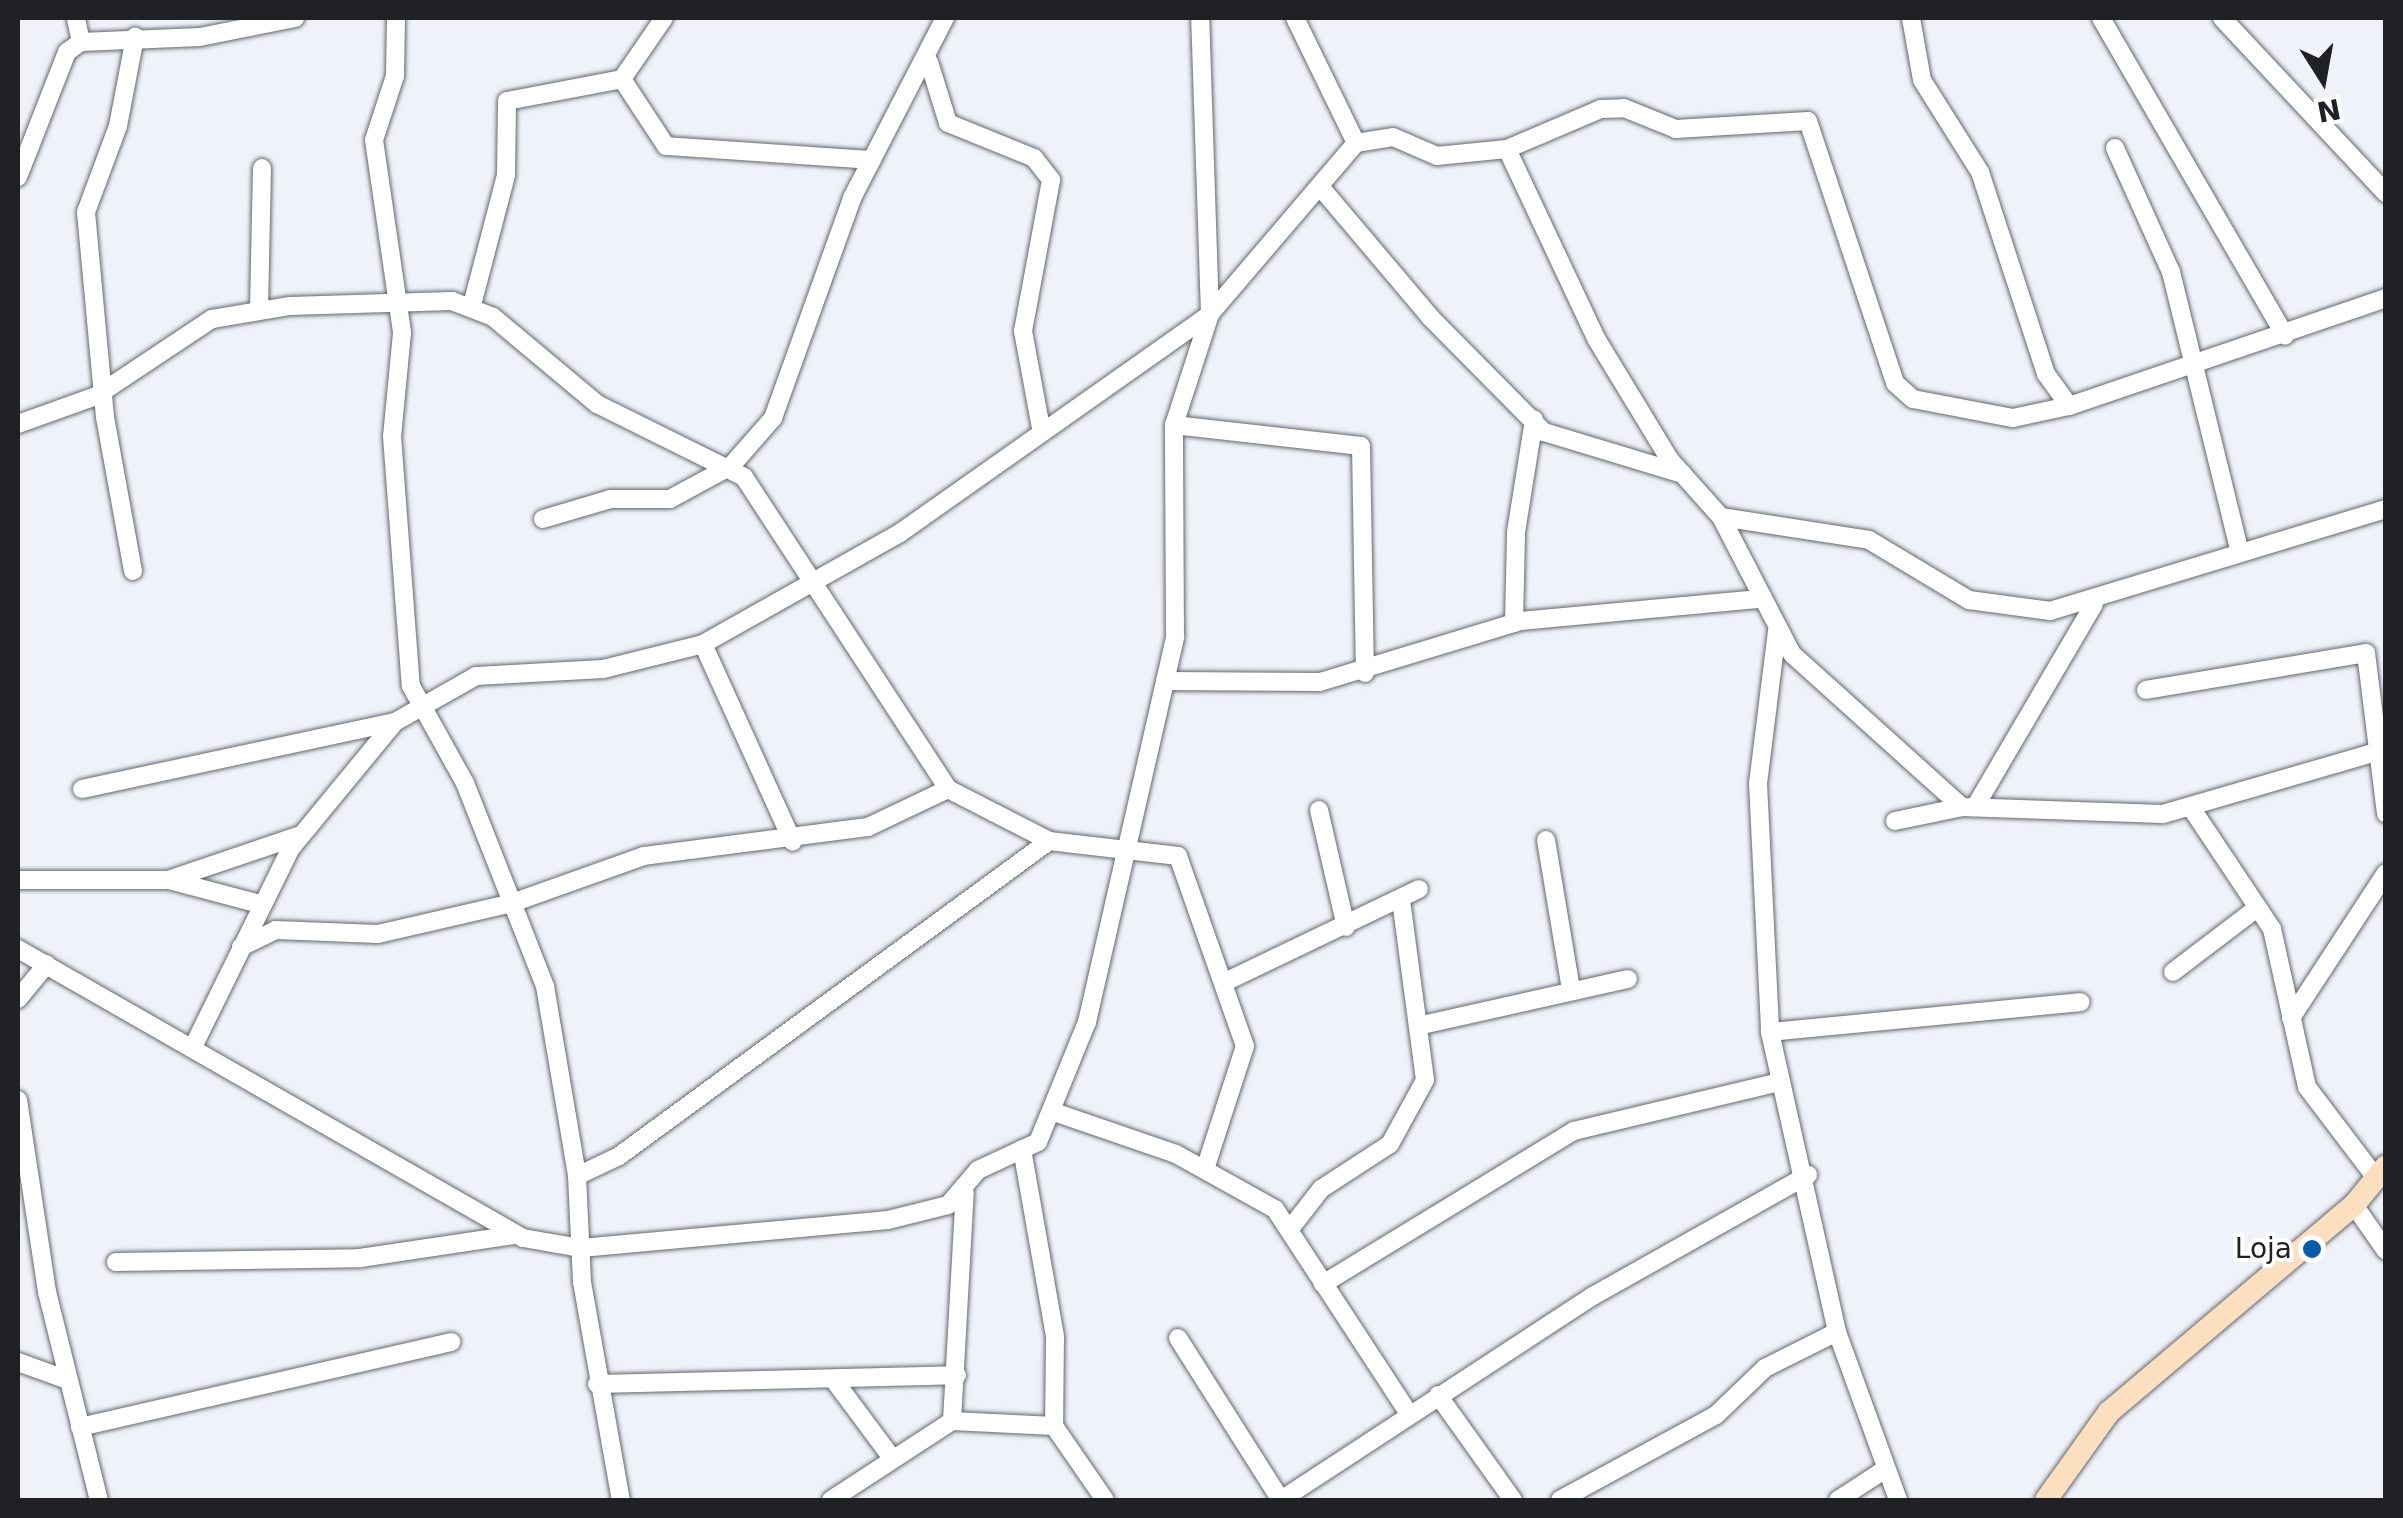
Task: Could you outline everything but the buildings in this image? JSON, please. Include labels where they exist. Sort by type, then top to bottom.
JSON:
[{"type":"street","points":[[76,18],[80,42]]},
{"type":"street","points":[[18,176],[67,52],[80,42],[134,37],[164,26],[218,26],[295,18]]},
{"type":"street","points":[[396,18],[396,76],[374,140],[399,305],[404,366],[392,436],[419,710],[465,783],[545,986],[577,1176],[581,1248],[598,1384],[621,1500]]},
{"type":"street","points":[[472,305],[506,175],[507,100],[622,79],[664,18]]},
{"type":"street","points":[[543,519],[610,499],[662,503],[731,466],[782,406],[820,276],[872,160],[929,62],[945,18]]},
{"type":"street","points":[[952,1421],[966,1192],[978,1170],[1038,1142],[1054,1112],[1094,997],[1116,876],[1127,846],[1175,637],[1174,425],[1210,314],[1200,18]]},
{"type":"street","points":[[1295,18],[1356,144]]},
{"type":"street","points":[[1911,18],[1922,80],[1980,172],[2046,374],[2069,406]]},
{"type":"street","points":[[2101,18],[2285,336]]},
{"type":"street","points":[[2222,18],[2381,183]]},
{"type":"street","points":[[132,571],[86,212],[118,126],[134,37]]},
{"type":"street","points":[[929,62],[948,123],[1034,158],[1051,180],[1023,332],[1040,428]]},
{"type":"street","points":[[622,79],[666,146],[872,160]]},
{"type":"street","points":[[82,789],[395,722],[476,676],[603,669],[703,644],[819,584],[1210,314],[1322,189],[1356,144],[1386,136],[1436,156],[1507,149],[1601,110],[1676,129],[1808,121],[1895,383],[1913,399],[2014,418],[2069,406],[2285,336],[2386,298]]},
{"type":"street","points":[[2115,148],[2199,364],[2240,552]]},
{"type":"street","points":[[1507,149],[1597,340],[1682,474],[1720,517],[1776,631],[1811,681],[1937,776],[1968,807]]},
{"type":"street","points":[[259,310],[262,168]]},
{"type":"street","points":[[1322,189],[1430,317],[1534,419],[1559,437],[1682,474]]},
{"type":"street","points":[[18,424],[107,390],[184,332],[259,310],[472,305],[596,404],[731,466],[819,584],[948,788],[1048,841],[1171,851],[1191,871],[1246,1059],[1205,1169]]},
{"type":"street","points":[[1514,623],[1516,532],[1534,419]]},
{"type":"street","points":[[1174,425],[1361,446],[1365,674]]},
{"type":"street","points":[[1720,517],[1869,540],[1994,610],[2094,604],[2240,552],[2386,509]]},
{"type":"street","points":[[1165,681],[1320,682],[1365,674],[1514,623],[1759,599]]},
{"type":"street","points":[[1968,807],[2094,604]]},
{"type":"street","points":[[1776,631],[1758,783],[1770,1032],[1779,1082],[1808,1175],[1837,1332],[1898,1500]]},
{"type":"street","points":[[703,644],[794,842]]},
{"type":"street","points":[[2146,690],[2386,650]]},
{"type":"street","points":[[2366,653],[2386,814]]},
{"type":"street","points":[[193,1047],[259,906],[302,835],[395,722]]},
{"type":"street","points":[[1895,821],[1968,807],[2192,810],[2274,775],[2380,751]]},
{"type":"street","points":[[241,947],[276,930],[362,937],[512,903],[644,856],[794,842],[884,823],[948,788]]},
{"type":"street","points":[[1319,810],[1346,927]]},
{"type":"street","points":[[2046,1500],[2109,1412],[2354,1204],[2381,1172],[2306,1087],[2279,951],[2257,908],[2192,810]]},
{"type":"street","points":[[168,880],[302,835]]},
{"type":"street","points":[[1546,840],[1571,990]]},
{"type":"street","points":[[577,1176],[619,1156],[1048,841]]},
{"type":"street","points":[[1092,847],[1116,876]]},
{"type":"street","points":[[2291,1018],[2386,873]]},
{"type":"street","points":[[18,880],[168,880],[259,906],[276,930]]},
{"type":"street","points":[[1225,982],[1419,889]]},
{"type":"street","points":[[1293,1225],[1321,1188],[1390,1144],[1425,1080],[1422,1025],[1402,899]]},
{"type":"street","points":[[2173,972],[2257,908]]},
{"type":"street","points":[[18,948],[512,1234],[581,1248],[888,1220],[966,1192]]},
{"type":"street","points":[[18,999],[47,964]]},
{"type":"street","points":[[1422,1025],[1628,980]]},
{"type":"street","points":[[1770,1032],[2081,1002]]},
{"type":"street","points":[[1323,1284],[1574,1131],[1779,1082]]},
{"type":"street","points":[[18,1100],[68,1380],[99,1500]]},
{"type":"street","points":[[1054,1112],[1205,1169],[1293,1225],[1323,1284],[1408,1412]]},
{"type":"street","points":[[1022,1149],[1055,1337],[1054,1426],[1105,1500]]},
{"type":"street","points":[[1178,1338],[1281,1500],[1408,1412],[1808,1175]]},
{"type":"street","points":[[2354,1204],[2386,1251]]},
{"type":"street","points":[[116,1262],[360,1258],[512,1234]]},
{"type":"street","points":[[1560,1500],[1716,1415],[1766,1368],[1837,1332]]},
{"type":"street","points":[[80,1427],[451,1342]]},
{"type":"street","points":[[18,1362],[68,1380]]},
{"type":"street","points":[[598,1384],[956,1375]]},
{"type":"street","points":[[834,1380],[892,1458]]},
{"type":"street","points":[[1438,1395],[1513,1500]]},
{"type":"street","points":[[831,1500],[952,1421],[1054,1426]]},
{"type":"street","points":[[1838,1500],[1884,1470]]},
{"type":"place","name":"Loja","points":[[2312,1249]]}]
